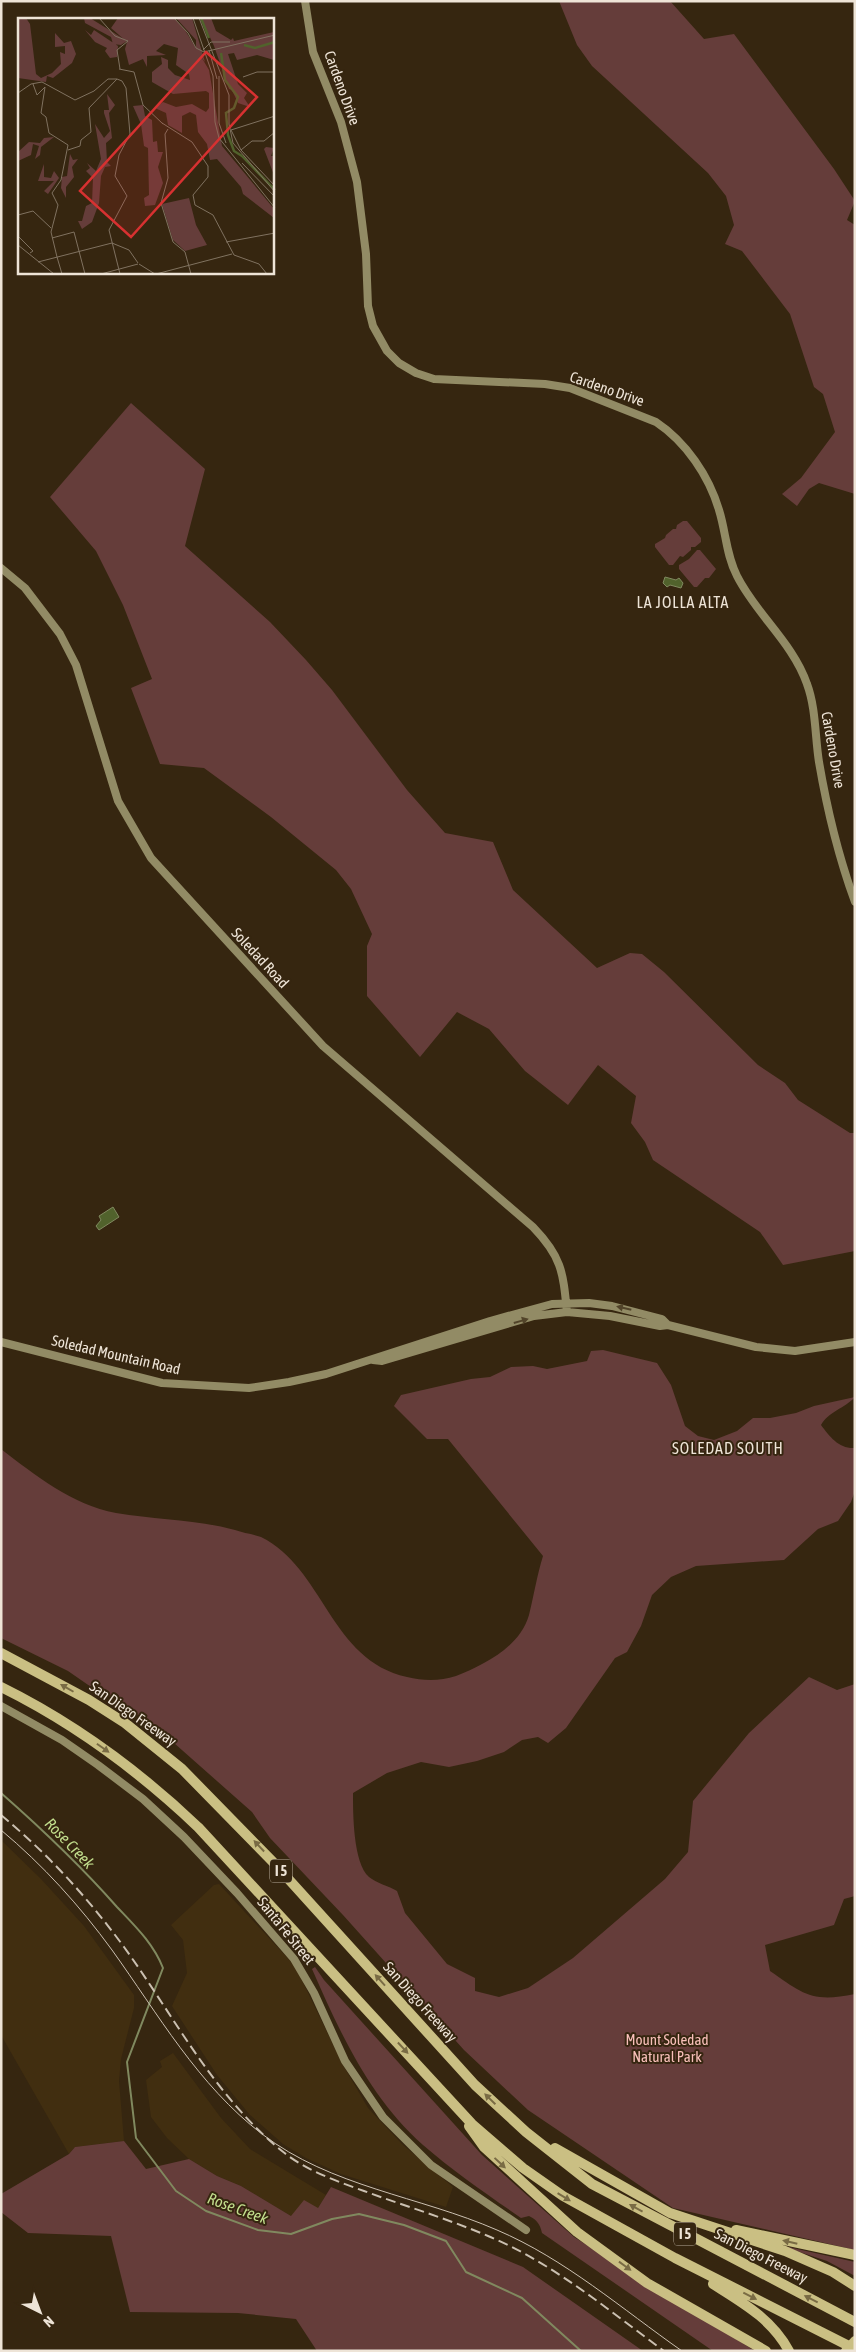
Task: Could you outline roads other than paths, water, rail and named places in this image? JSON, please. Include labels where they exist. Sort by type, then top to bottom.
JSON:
[{"type":"highway","name":"San Diego Freeway","points":[[1,1653],[89,1700],[139,1734],[182,1769],[273,1862],[475,2086],[526,2132],[592,2184],[855,2322]]},
{"type":"highway","name":"I 5","points":[[1,1687],[70,1725],[135,1770],[158,1789],[198,1827],[472,2124],[523,2168],[563,2196],[675,2258],[855,2349]]},
{"type":"highway","points":[[448,2097],[484,2148],[578,2232],[647,2283],[762,2348]]},
{"type":"highway","points":[[526,2132],[678,2216],[785,2251],[832,2272],[855,2286]]},
{"type":"highway","points":[[678,2216],[855,2255]]},
{"type":"highway","points":[[675,2258],[768,2321],[777,2331],[789,2351]]},
{"type":"highway","points":[[848,2351],[855,2343]]},
{"type":"street","name":"Cardeno Drive","points":[[304,1],[313,52],[341,122],[356,182],[366,254],[368,306],[377,336],[399,363],[416,373],[434,378],[545,384],[570,388],[591,395],[656,422],[695,461],[714,495],[730,558],[737,577],[799,665],[807,684],[819,764],[855,902]]},
{"type":"street","name":"Soledad Road","points":[[1,568],[25,588],[50,618],[64,642],[76,666],[118,801],[151,858],[323,1046],[534,1227],[547,1242],[562,1269],[567,1312]]},
{"type":"street","name":"Soledad Mountain Road","points":[[1,1342],[162,1383],[226,1388],[288,1382],[373,1360],[381,1355],[534,1308],[566,1303],[612,1306],[662,1319],[668,1325]]},
{"type":"street","name":"Soledad Mountain Road","points":[[373,1360],[382,1361],[534,1316],[567,1312],[610,1316],[660,1326],[668,1325],[756,1347],[795,1351],[855,1342]]},
{"type":"street","name":"Santa Fe Street","points":[[1,1706],[62,1740],[98,1764],[143,1799],[184,1837],[237,1893],[294,1959],[314,1994],[345,2061],[383,2117],[431,2165],[526,2230]]},
{"type":"waterway","name":"Rose Creek","points":[[1,1793],[61,1848],[143,1935],[163,1968],[127,2062],[136,2138],[176,2191],[206,2211],[258,2230],[291,2234],[332,2219],[359,2214],[404,2225],[446,2241],[466,2272],[522,2298],[581,2351]]},
{"type":"tram line","points":[[1,1830],[32,1857],[74,1902],[112,1950],[180,2048],[218,2094],[262,2134],[289,2152],[317,2167],[346,2179],[467,2218],[522,2242],[570,2270],[682,2351]]},
{"type":"railway","points":[[1,1815],[67,1877],[96,1911],[124,1947],[215,2080],[236,2106],[282,2151],[301,2164],[332,2179],[458,2224],[512,2247],[579,2288],[664,2351]]},
{"type":"district","name":"LA JOLLA ALTA","points":[[683,602]]},
{"type":"district","name":"SOLEDAD SOUTH","points":[[728,1448]]},
{"type":"park label","name":"Mount Soledad Natural Park","points":[[667,2048]]}]
